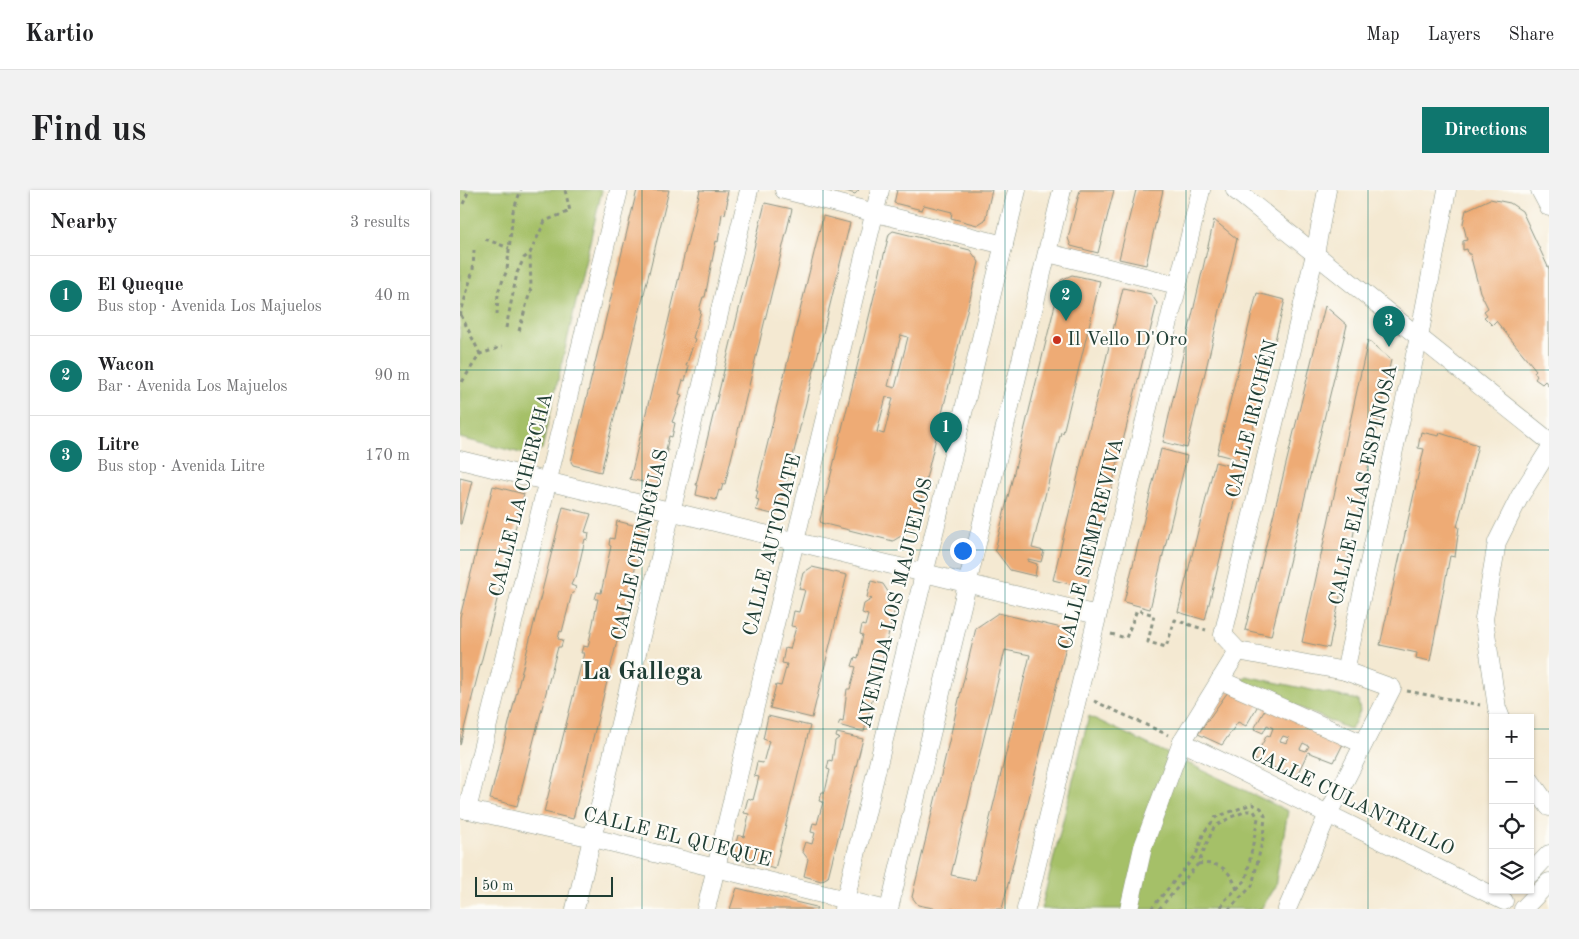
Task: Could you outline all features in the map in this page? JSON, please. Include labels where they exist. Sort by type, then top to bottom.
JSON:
[{"type":"street","name":"CALLE LA CHERCHA","points":[[464,809],[548,481],[618,190]]},
{"type":"street","name":"CALLE CHINEGUAS","points":[[576,909],[749,190]]},
{"type":"street","points":[[784,190],[1004,245]]},
{"type":"street","name":"CALLE AUTODATE","points":[[706,909],[880,190]]},
{"type":"street","name":"AVENIDA LOS MAJUELOS","points":[[844,905],[1017,190]]},
{"type":"street","points":[[889,909],[1062,190]]},
{"type":"street","name":"CALLE SIEMPREVIVA","points":[[1026,909],[1201,190]]},
{"type":"street","points":[[1235,190],[1549,441]]},
{"type":"street","name":"CALLE IRICHÉN","points":[[1223,635],[1316,254],[1326,190]]},
{"type":"street","name":"CALLE ELÍAS ESPINOSA","points":[[1345,671],[1419,337],[1447,190]]},
{"type":"street","points":[[1540,190],[1549,207]]},
{"type":"street","points":[[1048,253],[1177,285]]},
{"type":"street","points":[[1499,713],[1484,619],[1497,542],[1520,496],[1549,450]]},
{"type":"street","points":[[460,460],[968,582],[1095,622]]},
{"type":"street","points":[[1223,635],[1238,651],[1345,671],[1392,688],[1328,814],[1287,909]]},
{"type":"street","points":[[1129,909],[1143,847],[1182,742],[1238,651]]},
{"type":"street","points":[[1220,680],[1363,744]]},
{"type":"street","name":"CALLE CULANTRILLO","points":[[1182,742],[1505,900]]},
{"type":"street","points":[[1534,786],[1549,807]]},
{"type":"street","name":"CALLE EL QUEQUE","points":[[464,809],[593,838],[844,905],[883,909]]},
{"type":"street","points":[[1534,870],[1549,854]]},
{"type":"street","points":[[1523,909],[1549,882]]},
{"type":"path","points":[[497,315],[498,292],[507,270],[514,211],[521,190]]},
{"type":"path","points":[[506,328],[517,273],[524,258],[530,253],[545,221],[570,211],[565,190]]},
{"type":"path","points":[[485,239],[509,248]]},
{"type":"path","points":[[474,250],[473,270],[460,316],[480,354]]},
{"type":"path","points":[[519,331],[531,288],[530,253]]},
{"type":"path","points":[[462,382],[480,354],[502,347]]},
{"type":"path","points":[[1095,622],[1126,638],[1137,610],[1154,615],[1148,642],[1166,647],[1175,620],[1223,635]]},
{"type":"path","points":[[1392,688],[1499,713]]},
{"type":"path","points":[[1078,693],[1182,742]]},
{"type":"path","points":[[1151,909],[1196,856],[1204,832],[1216,817],[1252,804],[1261,808],[1265,816],[1263,838],[1252,886],[1229,909]]},
{"type":"path","points":[[1159,909],[1198,864],[1214,827],[1247,811],[1254,811],[1258,818],[1252,861],[1246,880],[1238,890],[1225,900],[1220,909]]},
{"type":"path","points":[[1198,864],[1211,862],[1223,867],[1234,878],[1238,890]]},
{"type":"green space","points":[[460,190],[602,190],[542,449],[529,455],[460,438]]},
{"type":"green space","points":[[1246,676],[1358,700],[1360,711],[1351,730],[1241,682]]},
{"type":"green space","points":[[1089,716],[1288,811],[1275,886],[1261,909],[1041,909]]},
{"type":"building","points":[[637,190],[669,190],[601,472],[573,465],[571,462]]},
{"type":"building","points":[[700,190],[728,191],[726,199],[728,199],[725,214],[722,213],[718,242],[716,241],[705,297],[703,297],[699,310],[701,311],[693,338],[695,339],[686,366],[689,366],[679,394],[682,395],[672,422],[675,423],[672,437],[669,436],[666,450],[668,450],[658,482],[655,485],[630,479]]},
{"type":"building","points":[[843,190],[859,190],[855,194]]},
{"type":"building","points":[[897,190],[992,190],[985,220],[977,225],[951,218],[952,212],[924,205],[922,210],[894,203]]},
{"type":"building","points":[[1080,190],[1114,190],[1098,253],[1071,246],[1068,238]]},
{"type":"building","points":[[1136,190],[1163,190],[1146,265],[1119,259]]},
{"type":"building","points":[[1490,199],[1510,203],[1522,211],[1549,269],[1549,386],[1545,381],[1542,384],[1535,379],[1537,376],[1534,372],[1536,370],[1496,321],[1492,325],[1484,317],[1487,315],[1484,311],[1488,308],[1480,292],[1470,254],[1468,254],[1467,249],[1463,250],[1463,241],[1467,240],[1463,223],[1466,210]]},
{"type":"building","points":[[765,203],[792,209],[725,484],[723,484],[721,491],[719,490],[716,500],[696,495],[698,485],[696,485]]},
{"type":"building","points":[[823,216],[850,223],[781,505],[779,505],[776,515],[756,510],[759,500],[756,499],[758,491],[756,491]]},
{"type":"building","points":[[1214,220],[1237,239],[1187,448],[1163,442]]},
{"type":"building","points":[[893,231],[970,250],[979,262],[914,528],[893,541],[821,523],[820,520],[889,234]],"holes":[[[901,335],[908,337],[895,388],[888,386]],[[886,397],[893,398],[884,434],[877,432]]]},
{"type":"building","points":[[1072,275],[1100,281],[1063,433],[1061,432],[1032,548],[1044,551],[1041,562],[1028,559],[1028,561],[1037,564],[1035,576],[1010,570],[995,550],[1061,280]]},
{"type":"building","points":[[1123,288],[1151,294],[1157,303],[1088,583],[1082,587],[1053,580]]},
{"type":"building","points":[[1257,293],[1285,300],[1245,461],[1217,454]]},
{"type":"building","points":[[1325,306],[1347,325],[1271,636],[1245,630]]},
{"type":"building","points":[[1368,340],[1391,360],[1329,648],[1302,642]]},
{"type":"building","points":[[1421,432],[1439,436],[1440,433],[1478,445],[1457,527],[1459,527],[1455,557],[1450,556],[1430,661],[1416,658],[1417,653],[1380,645],[1424,449],[1418,448]]},
{"type":"building","points":[[1161,449],[1187,456],[1150,609],[1124,602]]},
{"type":"building","points":[[1215,462],[1242,469],[1205,620],[1178,612]]},
{"type":"building","points":[[460,478],[472,481],[461,524],[460,524]]},
{"type":"building","points":[[493,486],[524,494],[460,745],[460,617]]},
{"type":"building","points":[[563,507],[591,514],[585,532],[589,533],[588,540],[585,539],[576,578],[574,578],[571,585],[576,587],[574,593],[572,593],[562,632],[560,631],[558,639],[563,640],[561,647],[558,647],[517,806],[490,799]]},
{"type":"building","points":[[617,521],[645,528],[573,819],[544,812],[584,653],[581,653],[583,646],[588,647],[598,599],[595,599],[597,592],[601,593],[611,546],[609,545],[610,538],[614,539]]},
{"type":"building","points":[[812,567],[847,575],[812,718],[770,708],[776,685],[781,686],[787,664],[782,663],[785,648],[790,649],[796,627],[791,626],[794,611],[799,612],[805,590],[799,589],[803,573]]},
{"type":"building","points":[[871,581],[883,584],[896,604],[864,732],[838,725],[840,721],[843,722],[847,689],[850,689],[856,667],[852,666],[855,657],[858,658],[863,635],[860,634],[862,625],[865,626],[868,615],[862,613],[864,604],[872,599],[867,597]]},
{"type":"building","points":[[998,613],[1070,630],[1002,909],[938,909],[918,905],[912,897],[976,628]],"holes":[[[1005,650],[1030,655],[975,880],[951,875]]]},
{"type":"building","points":[[1230,689],[1260,702],[1246,726],[1238,722],[1222,745],[1198,734]]},
{"type":"building","points":[[1267,706],[1346,738],[1334,762],[1308,752],[1296,777],[1254,759],[1267,735],[1270,736],[1273,728],[1267,725],[1263,733],[1254,729]],"holes":[[[1283,736],[1289,738],[1287,743],[1280,741]],[[1303,743],[1309,746],[1306,751],[1300,749]]]},
{"type":"building","points":[[768,716],[810,726],[775,869],[740,860],[734,851],[738,835],[744,837],[749,814],[744,813],[748,798],[753,800],[759,777],[754,776],[757,762],[763,763],[769,741],[763,739]]},
{"type":"building","points":[[837,733],[863,739],[828,877],[821,881],[804,876],[808,859],[802,851],[805,842],[812,844],[815,833],[811,832],[813,823],[817,824],[823,802],[819,801],[822,792],[825,792],[830,770],[827,769],[829,760],[832,761],[835,741],[839,738],[836,737]]},
{"type":"building","points":[[737,888],[816,907],[817,909],[730,909]]},
{"type":"place","name":"Wacon","points":[[1066,321]]},
{"type":"place","name":"Il Vello D'Oro","points":[[1057,340]]},
{"type":"place","name":"Litre","points":[[1389,347]]},
{"type":"place","name":"El Queque","points":[[946,453]]},
{"type":"district","name":"La Gallega","points":[[642,672]]}]
